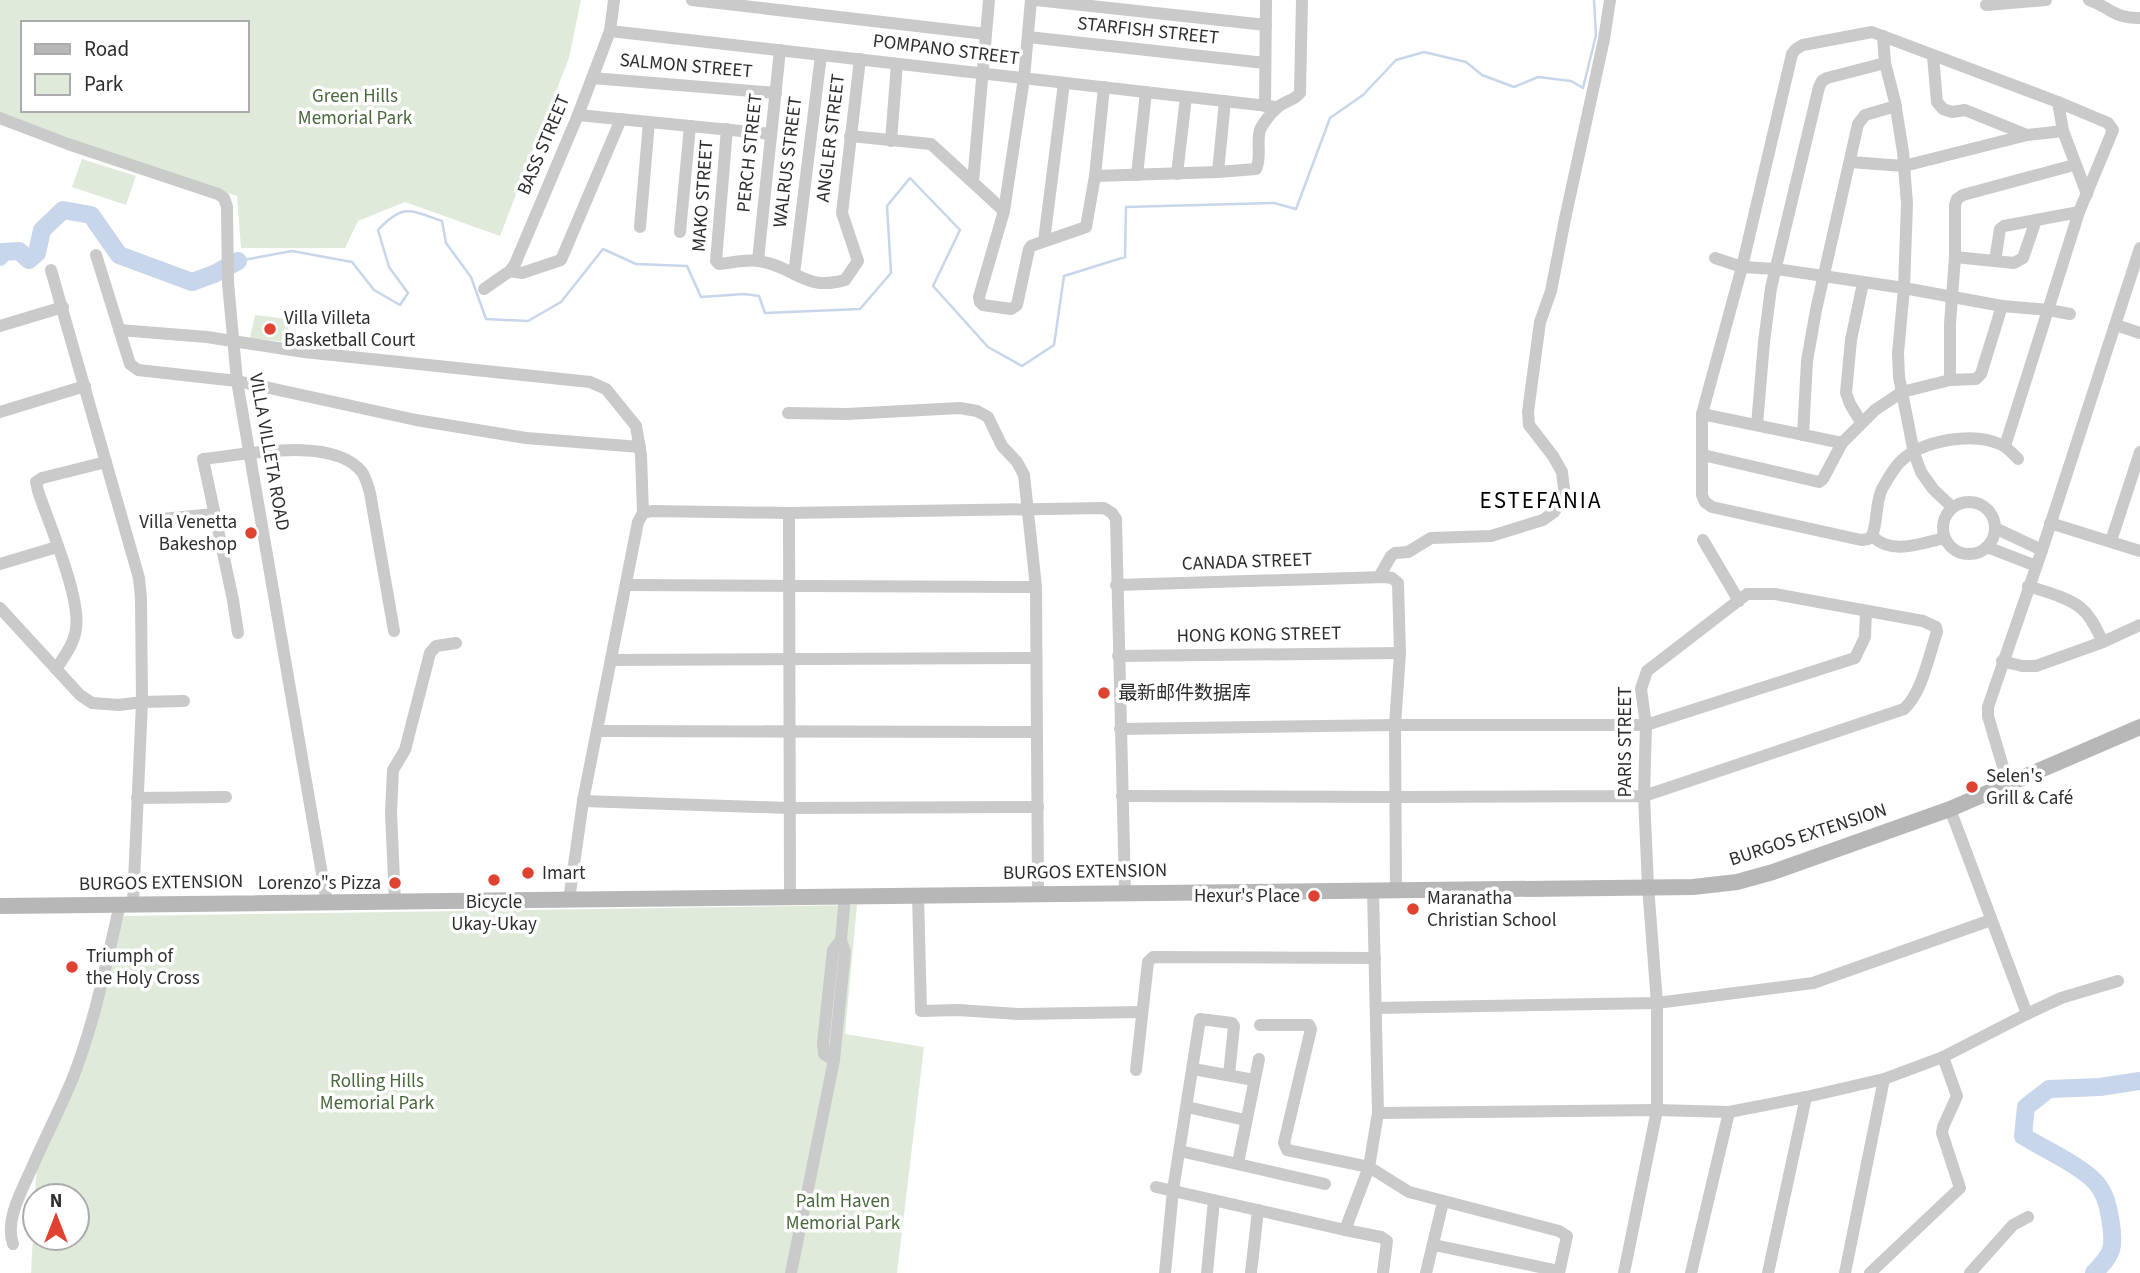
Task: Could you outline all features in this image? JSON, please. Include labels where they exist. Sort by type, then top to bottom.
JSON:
[{"type":"main road","name":"BURGOS EXTENSION","points":[[0,906],[1693,887],[1737,882],[1773,872],[1950,809],[2140,727]]},
{"type":"street","name":"BASS STREET","points":[[510,271],[578,115],[610,31],[614,0]]},
{"type":"street","points":[[692,0],[986,34]]},
{"type":"street","points":[[973,182],[989,0]]},
{"type":"street","points":[[1104,87],[1095,176],[1086,227],[1029,249],[1017,305],[1010,309],[983,305],[979,297],[1004,211],[1033,0],[1266,25]]},
{"type":"street","points":[[1095,176],[1256,169],[1259,161],[1258,140],[1271,106],[1265,63],[1266,0]]},
{"type":"street","points":[[1271,106],[1296,99],[1300,93],[1302,0]]},
{"type":"street","points":[[1396,890],[1395,725],[1400,653],[1398,583],[1392,578],[1379,577],[1395,553],[1408,552],[1431,538],[1491,536],[1543,520],[1554,512],[1561,501],[1564,489],[1562,472],[1529,425],[1528,412],[1541,322],[1554,279],[1610,0]]},
{"type":"street","points":[[1986,5],[2046,0]]},
{"type":"street","points":[[2088,0],[2101,4],[2117,16],[2140,18]]},
{"type":"street","name":"POMPANO STREET","points":[[610,31],[1271,106]]},
{"type":"street","points":[[2005,446],[2080,212],[2113,130],[2108,123],[2058,102],[1872,32],[1826,40],[1796,49],[1791,54],[1742,267],[1702,414],[1702,495],[1705,502],[1712,507],[1861,540],[1872,536],[1879,496],[1900,461],[1923,446],[1959,438],[1986,439],[2005,446],[2018,459]]},
{"type":"street","points":[[1882,36],[1905,166],[1907,204],[1904,288],[1898,353],[1902,392],[1914,453],[1921,472],[1933,489],[1952,507]]},
{"type":"street","name":"STARFISH STREET","points":[[1028,37],[1265,63]]},
{"type":"street","name":"PERCH STREET","points":[[758,260],[780,50]]},
{"type":"street","name":"WALRUS STREET","points":[[794,274],[821,55]]},
{"type":"street","points":[[1933,56],[1937,102],[1942,110],[1965,110],[2027,135]]},
{"type":"street","name":"ANGLER STREET","points":[[794,274],[818,284],[832,284],[845,281],[858,261],[842,213],[860,59]]},
{"type":"street","points":[[1757,425],[1764,342],[1776,269],[1822,81],[1885,63]]},
{"type":"street","points":[[891,141],[897,64]]},
{"type":"street","name":"SALMON STREET","points":[[592,78],[776,93]]},
{"type":"street","points":[[1044,241],[1064,83]]},
{"type":"street","points":[[1137,174],[1146,92]]},
{"type":"street","points":[[1177,174],[1186,97]]},
{"type":"street","points":[[1218,172],[1225,101]]},
{"type":"street","points":[[2058,102],[2063,131],[2087,194]]},
{"type":"street","points":[[1803,435],[1807,361],[1822,276],[1861,119],[1865,115],[1896,106]]},
{"type":"street","points":[[578,115],[771,134]]},
{"type":"street","points":[[484,289],[510,271],[522,273],[561,260],[621,119]]},
{"type":"street","name":"VILLA VILLETA ROAD","points":[[1,120],[218,194],[227,207],[228,283],[237,381],[327,903]]},
{"type":"street","points":[[640,227],[649,122]]},
{"type":"street","points":[[680,232],[690,126]]},
{"type":"street","name":"MAKO STREET","points":[[727,129],[715,257],[719,264],[758,260]]},
{"type":"street","points":[[1850,162],[1905,166],[2027,135],[2063,131]]},
{"type":"street","points":[[850,136],[931,144],[1004,211]]},
{"type":"street","points":[[1950,380],[1950,324],[1954,298],[1957,199],[1963,195],[2074,164]]},
{"type":"street","points":[[1995,261],[2000,229],[2004,226],[2080,212]]},
{"type":"street","points":[[1955,257],[2014,263],[2023,258],[2036,220]]},
{"type":"street","points":[[2008,784],[1988,716],[1988,707],[2140,248]]},
{"type":"street","points":[[96,255],[132,368],[237,381],[416,420],[526,438],[640,447]]},
{"type":"street","points":[[1715,258],[1742,267],[1776,269],[2002,306],[2070,314]]},
{"type":"street","points":[[758,260],[794,274]]},
{"type":"street","points":[[13,1244],[10,1226],[21,1193],[77,1064],[126,904],[137,798],[142,702],[139,578],[51,270]]},
{"type":"street","points":[[1861,422],[1846,393],[1851,340],[1863,283]]},
{"type":"street","points":[[1703,455],[1819,482],[1842,443],[1861,422],[1902,392],[1950,380],[1976,379],[1981,374],[2002,306]]},
{"type":"street","points":[[0,326],[63,307]]},
{"type":"street","points":[[2116,325],[2140,333]]},
{"type":"street","points":[[120,330],[200,336],[304,352],[590,382],[606,388],[626,412],[636,426],[640,447],[643,513],[638,522],[583,801],[569,900]]},
{"type":"street","points":[[0,412],[85,386]]},
{"type":"street","points":[[788,413],[847,414],[960,408],[977,411],[988,417],[1002,446],[1017,462],[1024,475],[1036,587],[1038,893]]},
{"type":"street","points":[[1702,414],[1842,443]]},
{"type":"street","points":[[238,633],[203,459],[293,449],[322,452],[344,459],[362,472],[370,493],[394,631]]},
{"type":"street","points":[[2111,541],[2140,452]]},
{"type":"street","points":[[56,669],[71,645],[76,631],[77,613],[36,482],[42,478],[106,462]]},
{"type":"street","points":[[1959,502],[1968,502],[1985,507],[1994,519],[1995,528],[1993,539],[1987,547],[1982,551],[1964,554],[1954,550],[1945,537],[1943,523],[1952,507],[1959,502]]},
{"type":"street","points":[[643,513],[1026,508],[1104,508],[1112,513],[1116,519],[1125,892]]},
{"type":"street","points":[[789,513],[790,897]]},
{"type":"street","points":[[152,520],[214,514]]},
{"type":"street","points":[[2050,523],[2140,551]]},
{"type":"street","points":[[1995,528],[2042,550]]},
{"type":"street","points":[[1872,536],[1877,541],[1902,548],[1945,537]]},
{"type":"street","points":[[1703,540],[1739,601]]},
{"type":"street","points":[[0,564],[57,547]]},
{"type":"street","points":[[1987,547],[2036,566]]},
{"type":"street","name":"CANADA STREET","points":[[1116,585],[1379,577]]},
{"type":"street","points":[[626,585],[1036,587]]},
{"type":"street","points":[[2028,586],[2066,599],[2080,607],[2104,642]]},
{"type":"street","name":"PARIS STREET","points":[[1624,1273],[1657,1110],[1657,1003],[1644,796],[1646,724],[1640,689],[1647,671],[1747,594],[1774,594],[1932,624],[1936,627],[1937,632],[1917,692],[1904,709],[1644,796]]},
{"type":"street","points":[[0,608],[80,695],[92,703],[119,705],[184,701]]},
{"type":"street","points":[[1120,729],[1646,724],[1855,658],[1865,637],[1866,611]]},
{"type":"street","points":[[2002,661],[2036,666],[2104,642],[2140,625]]},
{"type":"street","points":[[396,902],[391,813],[393,770],[405,750],[430,653],[436,646],[456,643]]},
{"type":"street","name":"HONG KONG STREET","points":[[1118,656],[1400,653]]},
{"type":"street","points":[[611,660],[1036,658]]},
{"type":"street","points":[[597,731],[1037,732]]},
{"type":"street","points":[[1122,796],[1644,796]]},
{"type":"street","points":[[137,798],[226,797]]},
{"type":"street","points":[[583,801],[789,808],[1038,807]]},
{"type":"street","points":[[1950,809],[2027,1014]]},
{"type":"street","points":[[1345,1230],[1369,1167],[1378,1113],[1373,889]]},
{"type":"street","points":[[918,895],[921,1011],[958,1010],[1019,1014],[1141,1012]]},
{"type":"street","points":[[791,1273],[834,1060],[845,951],[841,940],[845,896]]},
{"type":"street","points":[[1376,1008],[1657,1003],[1813,983],[1991,920]]},
{"type":"street","points":[[1136,1070],[1148,962],[1153,957],[1374,957]]},
{"type":"street","points":[[1378,1113],[1657,1110],[1729,1112],[1884,1079],[1943,1057],[2061,998],[2118,981]]},
{"type":"street","points":[[1165,1273],[1173,1191],[1200,1020],[1232,1023],[1235,1030],[1229,1075]]},
{"type":"street","points":[[1259,1025],[1309,1025],[1311,1029],[1284,1143],[1287,1150],[1369,1167],[1409,1192],[1564,1233],[1566,1236],[1559,1272],[1434,1245]]},
{"type":"street","points":[[1870,1273],[1961,1188],[1942,1133],[1957,1096],[1943,1057]]},
{"type":"street","points":[[1238,1163],[1259,1059]]},
{"type":"street","points":[[1193,1069],[1254,1080]]},
{"type":"street","points":[[1845,1273],[1884,1079]]},
{"type":"street","points":[[1768,1273],[1806,1097]]},
{"type":"street","points":[[1187,1107],[1245,1121]]},
{"type":"street","points":[[1691,1273],[1729,1112]]},
{"type":"street","points":[[1180,1151],[1325,1184]]},
{"type":"street","points":[[1156,1187],[1381,1237],[1387,1241],[1383,1273]]},
{"type":"street","points":[[1207,1273],[1214,1200]]},
{"type":"street","points":[[1426,1273],[1443,1202]]},
{"type":"street","points":[[1251,1273],[1258,1210]]},
{"type":"street","points":[[1970,1273],[2012,1225],[2028,1217]]},
{"type":"green space","name":"Green Hills Memorial Park","points":[[0,0],[581,0],[569,58],[500,236],[405,202],[358,221],[345,248],[241,248],[237,196],[0,118]]},
{"type":"green space","points":[[82,159],[136,176],[126,205],[72,187]]},
{"type":"green space","name":"Villa Villeta Basketball Court","points":[[255,315],[289,319],[287,342],[250,338]]},
{"type":"green space","name":"Rolling Hills Memorial Park","points":[[857,905],[845,1034],[924,1047],[897,1273],[31,1273],[32,1252],[91,1252],[91,1182],[36,1182],[37,1164],[83,1063],[123,916]]},
{"type":"waterway","points":[[238,261],[292,251],[352,262],[374,290],[400,305],[408,293],[389,267],[378,230],[394,216],[407,211],[442,221],[446,243],[471,277],[486,319],[528,321],[561,302],[603,249],[636,264],[687,266],[701,297],[744,294],[759,296],[765,313],[860,309],[891,273],[887,206],[910,178],[960,230],[933,286],[988,347],[1022,366],[1054,345],[1064,276],[1125,257],[1126,207],[1274,203],[1296,209],[1330,118],[1363,95],[1396,60],[1424,52],[1466,62],[1482,75],[1514,87],[1538,77],[1571,81],[1583,88],[1596,35],[1594,0]]},
{"type":"waterway","points":[[0,257],[2,252],[19,251],[29,260],[37,253],[42,230],[63,210],[91,215],[119,255],[192,282],[238,261]]},
{"type":"waterway","points":[[2094,1273],[2108,1256],[2112,1246],[2111,1224],[2104,1196],[2086,1174],[2023,1136],[2026,1107],[2049,1089],[2100,1087],[2140,1081]]},
{"type":"place","name":"Villa Villeta Basketball Court","points":[[270,329]]},
{"type":"place","name":"Villa Venetta Bakeshop","points":[[251,533]]},
{"type":"place","name":"最新邮件数据库","points":[[1104,693]]},
{"type":"place","name":"Selen's Grill & Café","points":[[1972,787]]},
{"type":"place","name":"Imart","points":[[528,873]]},
{"type":"place","name":"Bicycle Ukay-Ukay","points":[[494,880]]},
{"type":"place","name":"Lorenzo\"s Pizza","points":[[395,883]]},
{"type":"place","name":"Hexur's Place","points":[[1314,896]]},
{"type":"place","name":"Maranatha Christian School","points":[[1413,909]]},
{"type":"place","name":"Triumph of the Holy Cross","points":[[72,967]]},
{"type":"district","name":"ESTEFANIA","points":[[1541,500]]},
{"type":"park label","name":"Palm Haven Memorial Park","points":[[843,1212]]}]
